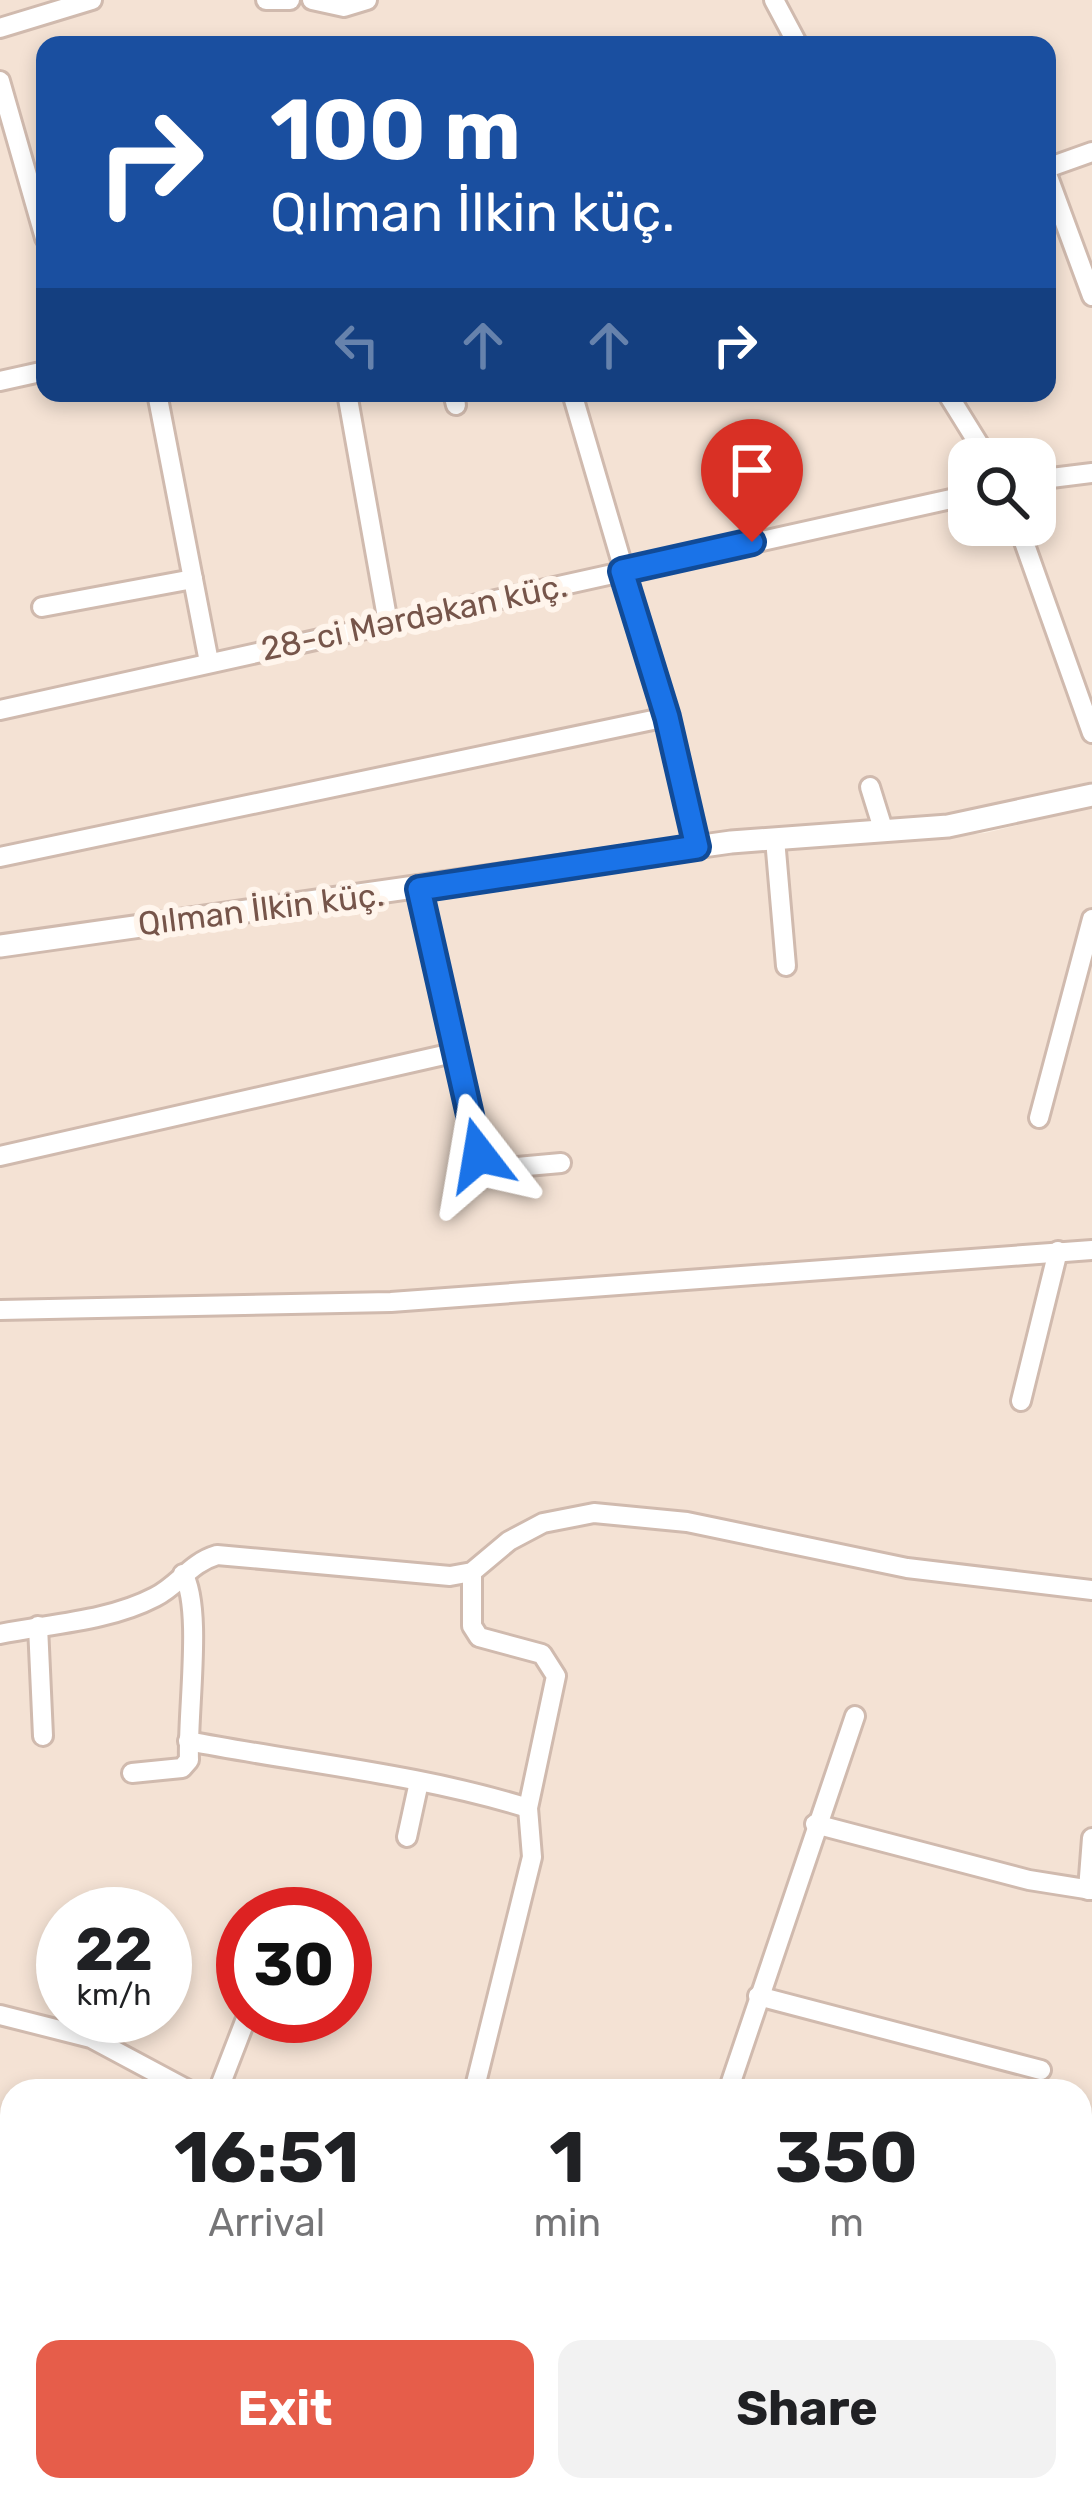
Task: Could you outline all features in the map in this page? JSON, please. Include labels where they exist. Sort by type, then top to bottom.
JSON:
[{"type":"street","points":[[0,28],[92,0]]},
{"type":"street","points":[[266,0],[290,0]]},
{"type":"street","points":[[312,0],[344,7],[367,0]]},
{"type":"street","points":[[774,0],[792,36]]},
{"type":"street","points":[[0,81],[5,118],[36,211]]},
{"type":"street","points":[[1056,167],[1092,152]]},
{"type":"street","points":[[1056,196],[1092,296]]},
{"type":"street","points":[[0,381],[36,373]]},
{"type":"street","points":[[159,402],[209,662]]},
{"type":"street","points":[[349,402],[388,623]]},
{"type":"street","points":[[575,402],[667,717],[697,847]]},
{"type":"street","points":[[953,402],[975,438]]},
{"type":"street","points":[[1056,477],[1092,473]]},
{"type":"street","name":"28-ci Mərdəkan küç.","points":[[0,710],[948,500]]},
{"type":"street","points":[[1026,546],[1086,693],[1092,733]]},
{"type":"street","points":[[41,607],[193,579]]},
{"type":"street","points":[[0,857],[667,717]]},
{"type":"street","points":[[870,787],[884,832]]},
{"type":"street","name":"Qılman İlkin küç.","points":[[0,946],[697,847],[985,821],[1092,795]]},
{"type":"street","points":[[775,839],[786,966]]},
{"type":"street","points":[[419,889],[453,1052],[483,1164],[494,1169],[561,1163]]},
{"type":"street","points":[[1039,1118],[1092,919]]},
{"type":"street","points":[[0,1156],[453,1052]]},
{"type":"street","points":[[0,1310],[391,1301],[589,1284],[825,1274],[1092,1250]]},
{"type":"street","points":[[1022,1401],[1058,1251]]},
{"type":"street","points":[[0,1634],[128,1608],[159,1595],[217,1556],[439,1577],[472,1572],[524,1532],[563,1515],[594,1513],[687,1522],[907,1568],[1092,1590]]},
{"type":"street","points":[[472,1572],[472,1626],[479,1637],[542,1654],[554,1666],[528,1808],[532,1857],[477,2079]]},
{"type":"street","points":[[132,1773],[182,1768],[189,1760],[194,1604],[184,1574]]},
{"type":"street","points":[[38,1626],[43,1736]]},
{"type":"street","points":[[732,2079],[814,1824],[855,1715]]},
{"type":"street","points":[[188,1741],[419,1782],[528,1808]]},
{"type":"street","points":[[406,1837],[419,1782]]},
{"type":"street","points":[[814,1824],[1090,1890],[1092,1838]]},
{"type":"street","points":[[758,1996],[1041,2069]]},
{"type":"street","points":[[0,2015],[57,2026],[103,2043],[168,2079]]},
{"type":"street","points":[[223,2079],[237,2043]]},
{"type":"shaded area","points":[[0,0],[1092,0],[1092,781],[967,813],[747,831],[0,933]]},
{"type":"shaded area","points":[[1092,807],[1092,2079],[0,2079],[0,955],[170,927],[475,893],[734,852],[985,833]]},
{"type":"route","points":[[479,1155],[419,889],[697,847],[667,717],[622,571],[752,542]]}]
